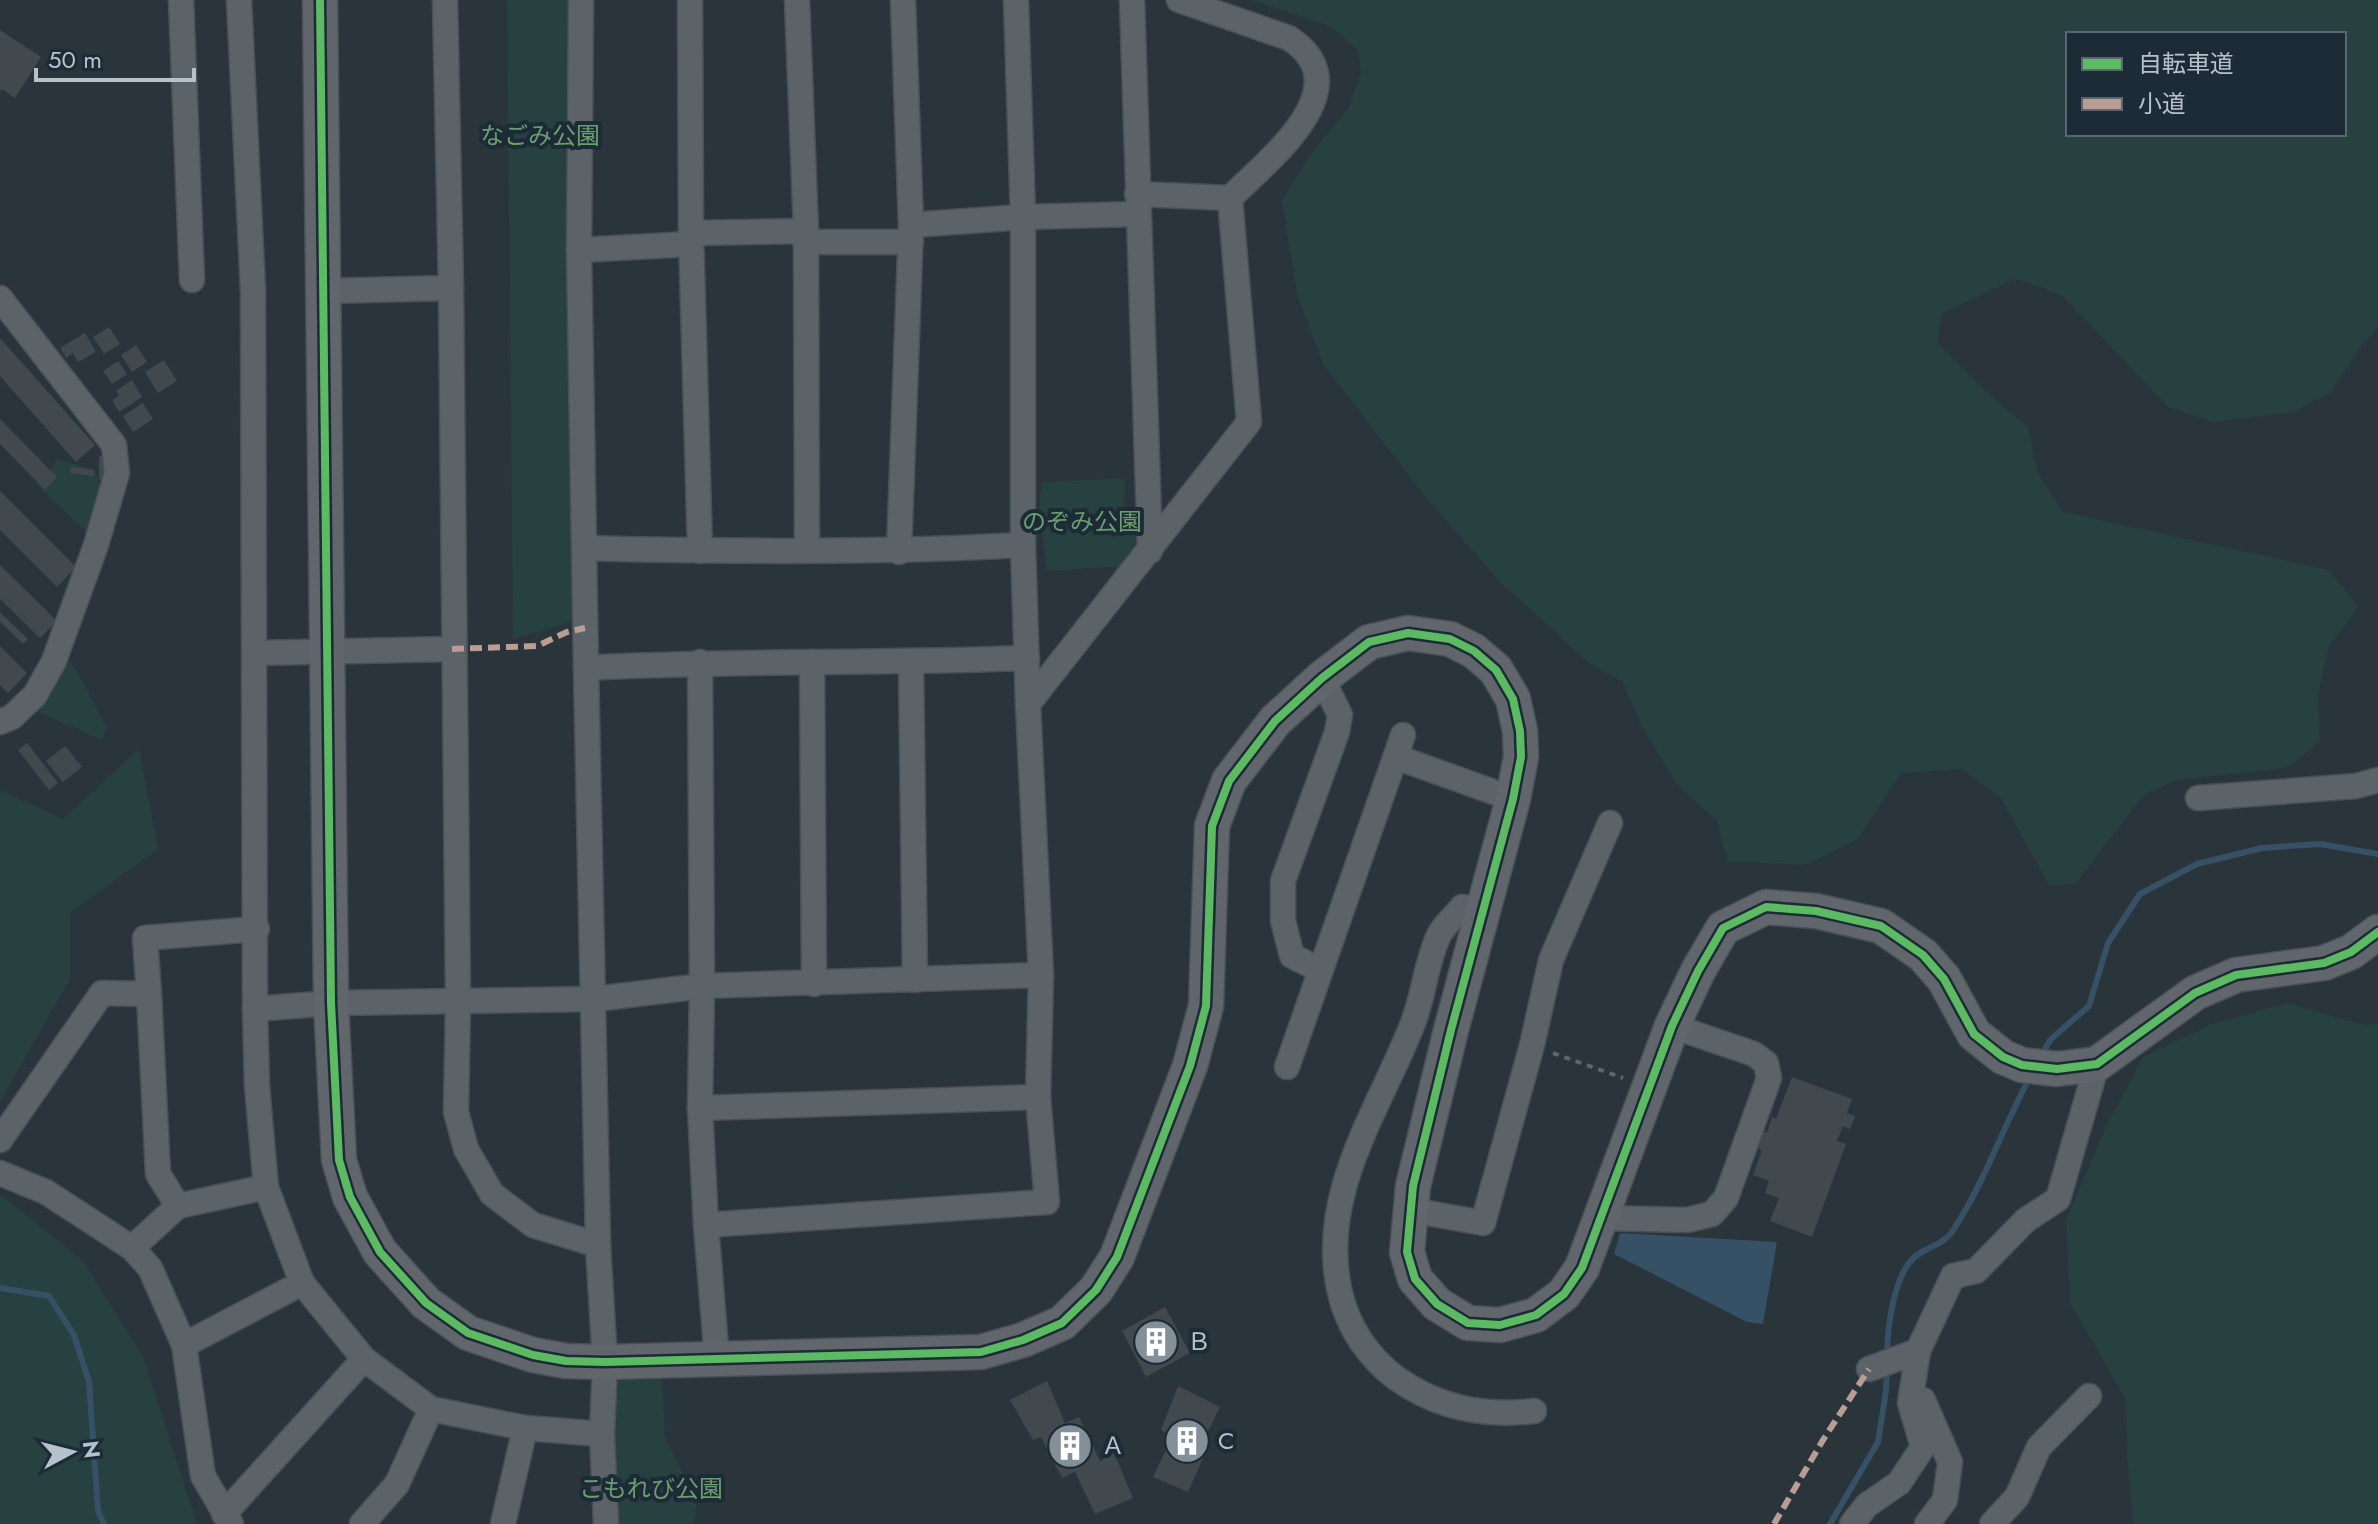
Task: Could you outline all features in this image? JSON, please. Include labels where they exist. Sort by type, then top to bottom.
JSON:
[{"type":"street","points":[[181,0],[192,280]]},
{"type":"street","points":[[239,0],[253,291],[255,1009],[257,1086],[266,1187],[302,1283],[364,1359],[431,1409],[525,1428],[602,1434]]},
{"type":"street","points":[[320,0],[331,1003],[339,1160],[350,1197],[380,1252],[426,1303],[468,1333],[533,1355],[566,1361],[605,1362],[981,1352],[1023,1340],[1062,1323],[1096,1290],[1117,1257],[1190,1066],[1206,1006],[1212,826],[1229,781],[1275,721],[1322,678],[1369,642],[1408,633],[1450,639],[1474,651],[1496,670],[1513,699],[1520,731],[1521,757],[1513,799],[1413,1186],[1407,1252],[1415,1279],[1437,1304],[1468,1323],[1500,1325],[1536,1315],[1564,1294],[1582,1268],[1672,1026],[1698,971],[1723,928],[1766,907],[1816,911],[1881,926],[1923,955],[1944,979],[1974,1034],[2003,1057],[2036,1067],[2097,1064],[2195,993],[2236,975],[2324,963],[2351,952],[2378,932]]},
{"type":"street","points":[[445,0],[451,288],[452,649],[458,1001],[456,1112],[466,1149],[492,1194],[533,1225],[598,1245]]},
{"type":"street","points":[[581,0],[579,250],[598,1245],[605,1362],[602,1434],[606,1524]]},
{"type":"street","points":[[690,0],[691,239],[700,551]]},
{"type":"street","points":[[797,0],[805,236],[807,550]]},
{"type":"street","points":[[899,552],[911,233],[903,0]]},
{"type":"street","points":[[706,1225],[1047,1202],[1038,1097],[1041,975],[1023,545],[1023,217],[1016,0]]},
{"type":"street","points":[[1132,0],[1150,551]]},
{"type":"street","points":[[579,250],[691,239],[911,233],[1137,204],[1230,198],[1296,132],[1317,90],[1314,63],[1304,48],[1289,38],[1179,0]]},
{"type":"street","points":[[1028,704],[1249,422],[1230,198]]},
{"type":"street","points":[[323,291],[451,288]]},
{"type":"street","points":[[0,298],[114,445],[117,473],[96,545],[54,661],[35,695],[12,717],[0,722]]},
{"type":"street","points":[[584,548],[899,552],[1023,545]]},
{"type":"street","points":[[255,653],[452,649]]},
{"type":"street","points":[[586,668],[700,662],[911,662],[1027,658]]},
{"type":"street","points":[[700,662],[700,1108],[717,1360]]},
{"type":"street","points":[[812,662],[814,984]]},
{"type":"street","points":[[911,662],[915,980]]},
{"type":"street","points":[[1320,970],[1292,956],[1283,921],[1283,881],[1337,732],[1340,715],[1322,678]]},
{"type":"street","points":[[1287,1067],[1400,746],[1513,799]]},
{"type":"street","points":[[2198,798],[2356,786],[2378,780]]},
{"type":"street","points":[[1411,1210],[1483,1223],[1532,1045],[1551,960],[1610,823]]},
{"type":"street","points":[[1484,909],[1462,907],[1440,933],[1413,1022],[1344,1183],[1335,1225],[1334,1269],[1343,1306],[1355,1334],[1387,1371],[1419,1394],[1479,1413],[1534,1411]]},
{"type":"street","points":[[178,1206],[158,1174],[145,938],[257,929]]},
{"type":"street","points":[[255,1009],[331,1003],[595,999],[702,986],[1041,975]]},
{"type":"street","points":[[0,1140],[102,993],[149,994]]},
{"type":"street","points":[[1600,1218],[1687,1220],[1712,1214],[1726,1198],[1769,1078],[1766,1063],[1754,1054],[1672,1026]]},
{"type":"street","points":[[1871,1369],[1909,1354],[1953,1276],[1976,1271],[2026,1220],[2058,1199],[2097,1064]]},
{"type":"street","points":[[700,1108],[1038,1097]]},
{"type":"street","points":[[0,1173],[46,1192],[132,1248],[150,1268],[184,1345],[203,1476],[228,1519],[364,1359]]},
{"type":"street","points":[[132,1248],[178,1206],[266,1187]]},
{"type":"street","points":[[184,1345],[302,1283]]},
{"type":"street","points":[[1909,1354],[1914,1380],[1950,1462],[1945,1500],[1927,1524]]},
{"type":"street","points":[[1852,1524],[1867,1505],[1899,1483],[1923,1447],[1910,1403],[1914,1380]]},
{"type":"street","points":[[1992,1524],[2017,1497],[2039,1447],[2089,1396]]},
{"type":"street","points":[[362,1524],[397,1484],[431,1409]]},
{"type":"street","points":[[503,1524],[525,1428]]},
{"type":"path","points":[[1532,1045],[1649,1087]]},
{"type":"green space","name":"なごみ公園","points":[[507,0],[571,0],[576,621],[513,639]]},
{"type":"green space","points":[[1252,0],[2378,0],[2378,328],[2363,344],[2331,392],[2295,412],[2213,422],[2167,406],[2063,296],[2016,278],[1941,314],[1938,344],[1984,390],[2028,427],[2038,473],[2063,512],[2329,570],[2359,607],[2329,646],[2318,695],[2320,742],[2286,768],[2176,780],[2144,795],[2075,884],[2049,885],[2001,798],[1962,769],[1901,773],[1859,838],[1805,865],[1727,861],[1717,821],[1674,781],[1641,725],[1622,681],[1590,664],[1498,580],[1427,499],[1323,364],[1297,294],[1282,200],[1309,156],[1348,109],[1361,74],[1358,51],[1331,27]]},
{"type":"green space","points":[[57,459],[95,470],[100,485],[89,535],[35,483],[43,479]]},
{"type":"green space","name":"のぞみ公園","points":[[1125,478],[1124,526],[1134,526],[1139,546],[1126,569],[1108,567],[1047,571],[1039,507],[1042,482]]},
{"type":"green space","points":[[67,659],[79,674],[107,728],[102,740],[26,707]]},
{"type":"green space","points":[[139,749],[158,849],[70,913],[70,979],[0,1102],[0,790],[63,819]]},
{"type":"green space","points":[[2288,1003],[2364,1025],[2378,1024],[2378,1524],[2133,1524],[2126,1400],[2070,1303],[2066,1220],[2108,1122],[2143,1057],[2209,1025]]},
{"type":"green space","points":[[0,1194],[83,1261],[143,1356],[197,1524],[0,1524]]},
{"type":"green space","name":"こもれび公園","points":[[646,1373],[662,1380],[665,1438],[697,1500],[694,1524],[616,1524],[611,1415],[616,1379]]},
{"type":"water","points":[[1620,1233],[1777,1242],[1763,1324],[1747,1322],[1614,1254]]},
{"type":"building","points":[[0,30],[41,57],[15,98],[2,89],[0,92]]},
{"type":"building","points":[[109,327],[120,344],[104,354],[93,337]]},
{"type":"building","points":[[85,333],[96,352],[78,362],[73,353],[66,358],[60,348]]},
{"type":"building","points":[[0,338],[95,445],[76,462],[0,376]]},
{"type":"building","points":[[136,345],[147,362],[132,372],[121,355]]},
{"type":"building","points":[[164,360],[177,381],[158,393],[145,372]]},
{"type":"building","points":[[118,361],[127,374],[112,384],[103,371]]},
{"type":"building","points":[[132,380],[142,397],[119,412],[112,400],[119,396],[116,391]]},
{"type":"building","points":[[143,403],[153,419],[133,432],[123,416]]},
{"type":"building","points":[[0,419],[57,477],[45,490],[0,444]]},
{"type":"building","points":[[99,456],[105,456],[105,479],[99,480]]},
{"type":"building","points":[[71,467],[94,470],[94,476],[70,473]]},
{"type":"building","points":[[0,491],[76,567],[57,587],[0,530]]},
{"type":"building","points":[[0,565],[57,621],[40,638],[0,599]]},
{"type":"building","points":[[0,612],[28,639],[23,644],[0,622]]},
{"type":"building","points":[[0,646],[27,673],[8,693],[0,685]]},
{"type":"building","points":[[27,743],[58,783],[49,790],[18,750]]},
{"type":"building","points":[[65,746],[82,767],[63,782],[46,761]]},
{"type":"building","points":[[1792,1077],[1852,1099],[1847,1113],[1855,1116],[1850,1129],[1843,1126],[1837,1141],[1846,1144],[1812,1237],[1770,1221],[1779,1198],[1765,1193],[1769,1181],[1753,1175],[1762,1150],[1750,1145],[1756,1128],[1767,1133],[1772,1117],[1776,1119]]},
{"type":"building","name":"Ｂ","points":[[1165,1307],[1190,1353],[1146,1377],[1122,1331]]},
{"type":"building","name":"Ａ","points":[[1047,1381],[1065,1423],[1079,1417],[1100,1461],[1114,1453],[1133,1498],[1095,1514],[1075,1472],[1062,1478],[1041,1437],[1033,1440],[1010,1400]]},
{"type":"building","name":"C","points":[[1178,1386],[1220,1407],[1201,1446],[1205,1454],[1188,1492],[1153,1477],[1172,1437],[1161,1430]]},
{"type":"waterway","points":[[2042,1055],[2050,1040],[2089,1006],[2108,943],[2140,894],[2197,864],[2262,848],[2320,844],[2378,854]]},
{"type":"waterway","points":[[1887,1358],[1890,1318],[1902,1275],[1917,1255],[1952,1232],[1974,1195],[2029,1079]]},
{"type":"waterway","points":[[0,1288],[49,1296],[74,1335],[89,1382],[98,1511],[104,1524]]},
{"type":"waterway","points":[[1830,1524],[1878,1442],[1887,1369]]},
{"type":"marked path","points":[[452,649],[537,646],[567,632],[585,628]]},
{"type":"marked path","points":[[1774,1524],[1869,1369]]},
{"type":"cycle path","points":[[320,0],[331,1003],[339,1160],[350,1197],[380,1252],[426,1303],[468,1333],[533,1355],[566,1361],[605,1362],[981,1352],[1023,1340],[1062,1323],[1096,1290],[1117,1257],[1190,1066],[1206,1006],[1212,826],[1229,781],[1275,721],[1322,678],[1369,642],[1408,633],[1450,639],[1474,651],[1496,670],[1513,699],[1520,731],[1521,757],[1513,799],[1413,1186],[1407,1252],[1415,1279],[1437,1304],[1468,1323],[1500,1325],[1536,1315],[1564,1294],[1582,1268],[1672,1026],[1698,971],[1723,928],[1766,907],[1816,911],[1881,926],[1923,955],[1944,979],[1974,1034],[2003,1057],[2022,1065],[2057,1069],[2097,1064],[2195,993],[2236,975],[2324,963],[2351,952],[2378,932]]},
{"type":"place","name":"Ｂ","points":[[1156,1342]]},
{"type":"place","name":"C","points":[[1187,1441]]},
{"type":"place","name":"Ａ","points":[[1070,1446]]}]
